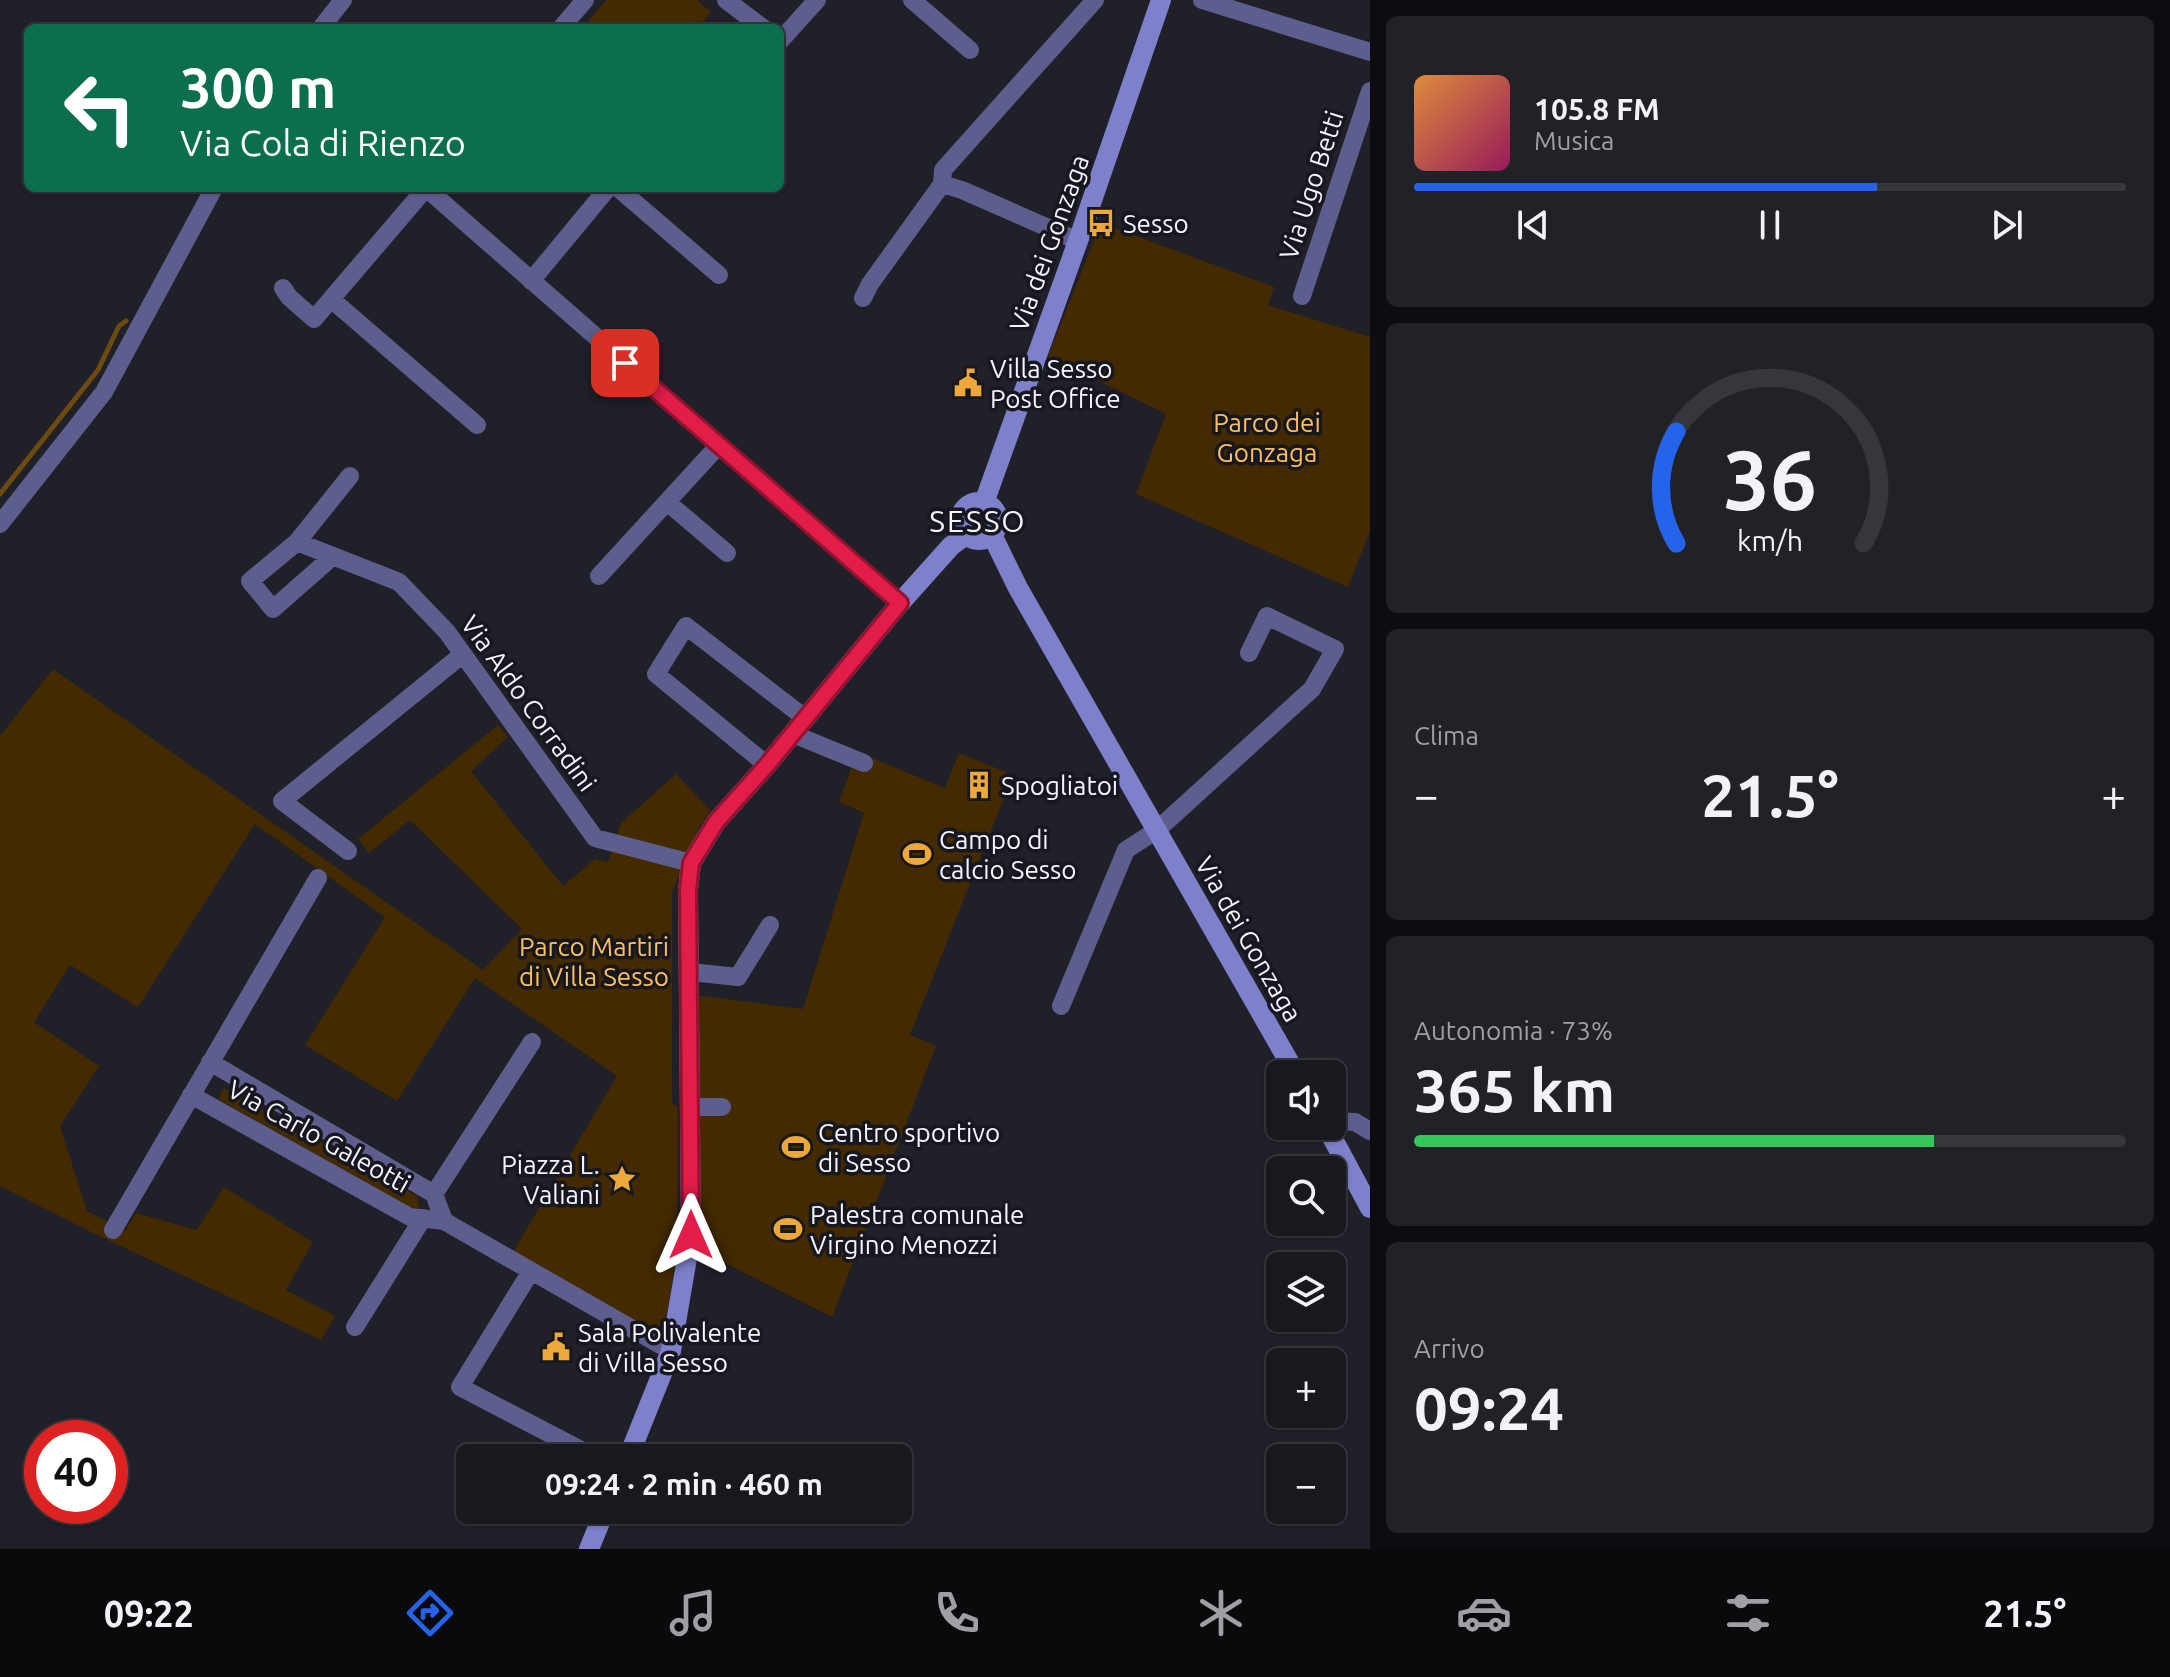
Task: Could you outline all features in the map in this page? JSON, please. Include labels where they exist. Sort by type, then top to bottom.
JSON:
[{"type":"main road","name":"Via dei Gonzaga","points":[[984,503],[1161,0]]},
{"type":"main road","name":"Via dei Gonzaga","points":[[966,535],[960,523],[964,509],[970,504],[991,506],[998,520],[992,535],[1018,588],[1288,1060]]},
{"type":"main road","points":[[634,1444],[671,1351],[691,1235],[688,890],[691,863],[716,822],[951,546],[966,535],[979,540],[992,535]]},
{"type":"main road","points":[[1334,1140],[1370,1208]]},
{"type":"main road","points":[[589,1549],[599,1524]]},
{"type":"street","points":[[324,24],[343,0]]},
{"type":"street","points":[[564,24],[585,0]]},
{"type":"street","points":[[726,0],[758,24]]},
{"type":"street","points":[[784,37],[817,0]]},
{"type":"street","points":[[912,0],[970,50]]},
{"type":"street","points":[[863,298],[942,184],[943,170],[1095,0]]},
{"type":"street","points":[[1202,0],[1370,52]]},
{"type":"street","name":"Via Ugo Betti","points":[[1302,296],[1370,91]]},
{"type":"street","points":[[942,184],[1078,241]]},
{"type":"street","points":[[0,524],[104,392],[212,192]]},
{"type":"street","points":[[283,288],[314,319],[423,192]]},
{"type":"street","points":[[431,192],[900,603]]},
{"type":"street","points":[[531,281],[605,192]]},
{"type":"street","points":[[623,192],[719,275]]},
{"type":"street","points":[[331,299],[477,425]]},
{"type":"street","points":[[599,576],[719,445]]},
{"type":"street","points":[[332,557],[273,609],[250,581],[297,542],[350,476]]},
{"type":"street","points":[[667,502],[727,553]]},
{"type":"street","name":"Via Aldo Corradini","points":[[297,542],[399,582],[447,632],[595,838],[691,863]]},
{"type":"street","points":[[1061,1006],[1126,850],[1157,830],[1312,689],[1335,649],[1267,616],[1249,653]]},
{"type":"street","points":[[767,765],[656,674],[686,626],[799,726],[864,763]]},
{"type":"street","points":[[348,851],[282,801],[463,654]]},
{"type":"street","name":"Via Carlo Galeotti","points":[[113,1230],[318,878]]},
{"type":"street","points":[[690,972],[738,977],[770,925]]},
{"type":"street","name":"Via Carlo Galeotti","points":[[434,1194],[532,1042]]},
{"type":"street","name":"Via Carlo Galeotti","points":[[210,1062],[434,1194],[444,1221]]},
{"type":"street","name":"Via Carlo Galeotti","points":[[191,1095],[410,1217],[444,1221],[671,1351]]},
{"type":"street","points":[[690,1107],[722,1107]]},
{"type":"street","points":[[1346,1122],[1355,1122],[1370,1131]]},
{"type":"street","name":"Via Carlo Galeotti","points":[[355,1327],[423,1218]]},
{"type":"street","points":[[531,1271],[460,1387],[569,1444]]},
{"type":"green space","points":[[606,0],[697,0],[711,12],[701,24],[585,24]]},
{"type":"green space","name":"Parco dei Gonzaga","points":[[1101,223],[1274,287],[1268,305],[1370,337],[1370,531],[1348,587],[1136,494],[1166,414],[1048,356]]},
{"type":"green space","name":"Parco Martiri di Villa Sesso","points":[[53,669],[483,970],[522,929],[410,820],[369,853],[358,839],[498,725],[508,737],[471,771],[563,886],[595,859],[608,862],[621,823],[676,774],[710,810],[697,831],[672,892],[672,1103],[678,1107],[677,1227],[671,1288],[658,1343],[509,1259],[617,1076],[475,978],[397,1101],[305,1045],[385,917],[255,824],[138,1007],[70,965],[34,1022],[99,1066],[60,1126],[87,1211],[125,1231],[136,1213],[197,1230],[224,1187],[313,1242],[286,1290],[335,1316],[321,1340],[0,1186],[0,736]]},
{"type":"green space","name":"Centro sportivo di Sesso","points":[[857,752],[945,788],[959,753],[1013,775],[910,1035],[936,1046],[832,1317],[695,1248],[696,995],[803,1009],[864,813],[839,802]]},
{"type":"green space","points":[[224,1088],[417,1196],[420,1209],[410,1207],[218,1099]]},
{"type":"waterway","points":[[0,494],[98,370],[119,326],[126,321]]},
{"type":"place","name":"Sesso","points":[[1101,223]]},
{"type":"place","name":"Villa Sesso Post Office","points":[[968,383]]},
{"type":"place","name":"Spogliatoi","points":[[979,785]]},
{"type":"place","name":"Campo di calcio Sesso","points":[[917,854]]},
{"type":"place","name":"Centro sportivo di Sesso","points":[[796,1147]]},
{"type":"place","name":"Piazza L. Valiani","points":[[622,1179]]},
{"type":"place","name":"Palestra comunale Virgino Menozzi","points":[[788,1229]]},
{"type":"place","name":"Sala Polivalente di Villa Sesso","points":[[556,1347]]},
{"type":"district","name":"SESSO","points":[[978,521]]},
{"type":"route","points":[[625,363],[900,603],[716,822],[691,863],[688,890],[691,1235]]}]
